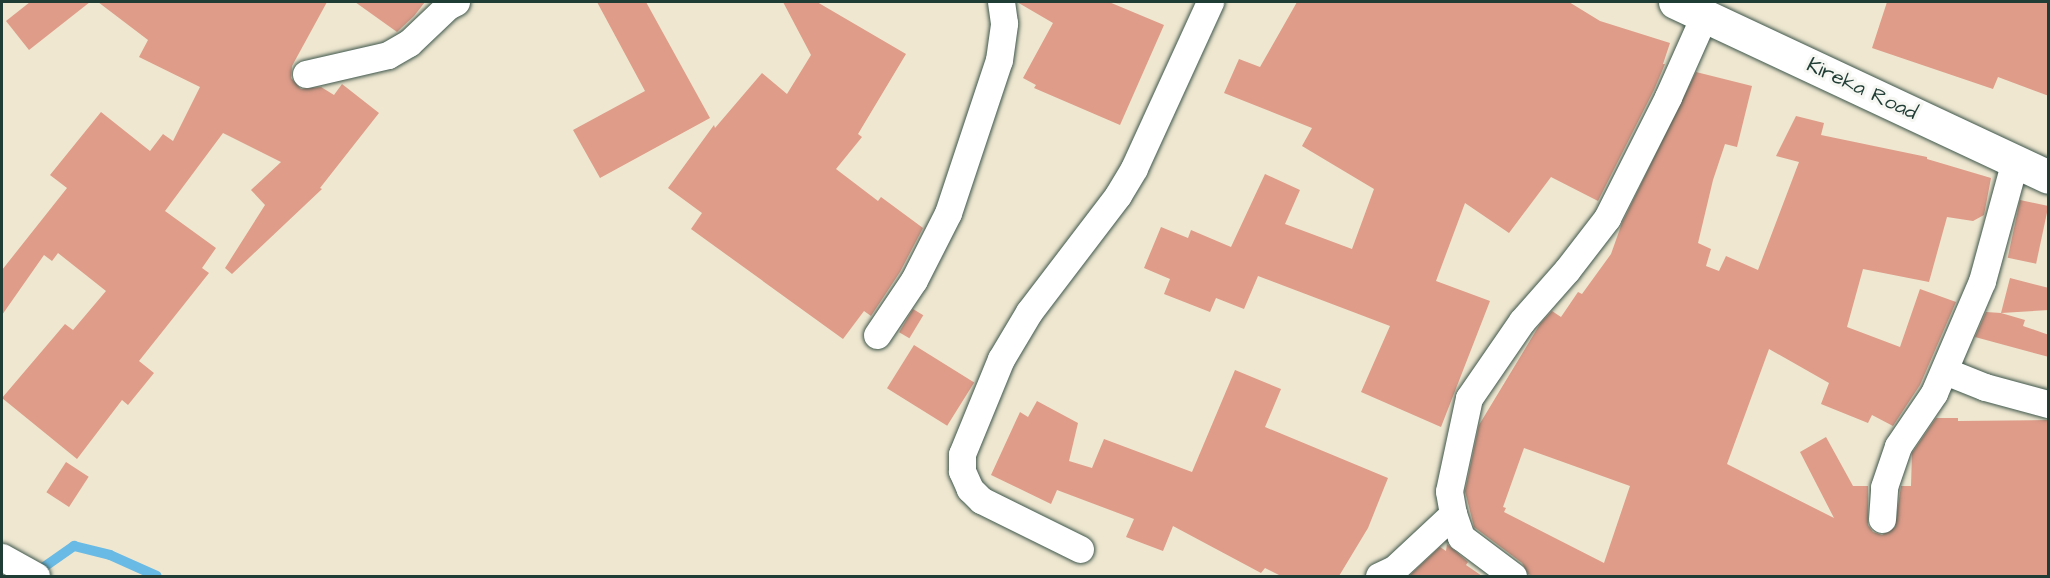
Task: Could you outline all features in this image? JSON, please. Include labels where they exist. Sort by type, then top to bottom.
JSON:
[{"type":"main road","name":"Kireka Road","points":[[1675,2],[2049,177]]},
{"type":"street","points":[[306,74],[388,55],[409,43],[448,6],[456,2]]},
{"type":"street","points":[[877,335],[914,280],[948,213],[999,60],[1004,23],[1000,2]]},
{"type":"street","points":[[1080,549],[981,500],[970,489],[962,471],[962,454],[1000,359],[1029,312],[1118,195],[1134,168],[1210,2]]},
{"type":"street","points":[[1513,576],[1461,537],[1453,514],[1449,491],[1469,399],[1522,321],[1567,270],[1607,218],[1668,97],[1704,16]]},
{"type":"street","points":[[1882,519],[1884,488],[1898,446],[1934,393],[1982,281],[2015,160]]},
{"type":"street","points":[[1945,371],[1985,387],[2049,404]]},
{"type":"street","points":[[1379,576],[1394,569],[1453,514]]},
{"type":"building","points":[[30,2],[90,2],[29,50],[6,21]]},
{"type":"building","points":[[98,2],[327,2],[292,66],[291,78],[301,89],[321,87],[334,95],[342,84],[379,113],[320,188],[322,189],[232,274],[225,268],[265,205],[251,190],[281,162],[223,133],[165,211],[216,248],[202,268],[209,273],[139,361],[154,373],[128,405],[122,400],[77,459],[2,398],[65,324],[73,330],[106,291],[58,253],[52,261],[44,255],[2,315],[2,270],[67,188],[50,175],[101,112],[150,151],[163,134],[173,141],[200,87],[139,57],[148,40]]},
{"type":"building","points":[[355,2],[425,2],[397,32]]},
{"type":"building","points":[[597,2],[646,2],[710,118],[600,178],[573,130],[645,91]]},
{"type":"building","points":[[783,2],[817,2],[906,54],[858,134],[862,137],[836,169],[878,201],[881,197],[923,228],[900,272],[871,316],[864,311],[843,339],[691,229],[702,213],[668,188],[714,125],[715,128],[762,73],[787,94],[811,55]]},
{"type":"building","points":[[1017,2],[1109,2],[1164,25],[1120,125],[1034,88],[1036,85],[1023,78],[1053,23]]},
{"type":"building","points":[[1297,2],[1569,2],[1600,21],[1670,43],[1663,64],[1665,64],[1654,90],[1598,201],[1551,177],[1509,233],[1465,203],[1436,281],[1490,301],[1441,427],[1361,392],[1390,326],[1258,276],[1244,309],[1216,298],[1210,312],[1164,294],[1170,279],[1144,268],[1161,227],[1188,238],[1191,230],[1231,247],[1265,174],[1300,190],[1285,224],[1352,249],[1374,189],[1302,146],[1312,128],[1224,93],[1239,59],[1260,67]]},
{"type":"building","points":[[1887,2],[2049,2],[2049,96],[1998,77],[1993,89],[1872,48]]},
{"type":"building","points":[[1696,72],[1752,86],[1737,147],[1725,144],[1713,180],[1698,243],[1711,249],[1706,266],[1719,271],[1726,256],[1758,270],[1799,162],[1776,156],[1796,116],[1824,123],[1821,135],[1927,157],[1927,159],[1991,178],[1984,215],[1973,221],[1947,217],[1929,282],[1863,269],[1847,327],[1900,347],[1920,289],[1956,302],[1920,385],[1893,426],[1872,415],[1868,423],[1821,404],[1829,383],[1769,349],[1727,464],[1834,518],[1800,452],[1826,437],[1853,486],[1868,486],[1868,525],[1873,532],[1882,535],[1895,527],[1901,486],[1911,486],[1912,453],[1936,418],[1958,418],[1958,421],[2049,420],[2049,576],[1533,576],[1528,574],[1522,563],[1474,527],[1465,491],[1479,425],[1540,324],[1552,311],[1561,317],[1578,292],[1582,294],[1611,254],[1622,223]],"holes":[[[1524,448],[1630,486],[1604,563],[1504,512],[1506,508],[1503,507]]]},
{"type":"building","points":[[2020,200],[2048,206],[2036,264],[2008,258]]},
{"type":"building","points":[[2010,278],[2049,288],[2049,310],[2001,313]]},
{"type":"building","points":[[913,309],[923,315],[909,338],[899,332]]},
{"type":"building","points":[[1986,312],[2001,313],[2025,320],[2023,326],[2049,335],[2049,357],[1975,337]]},
{"type":"building","points":[[914,345],[974,383],[947,426],[887,388]]},
{"type":"building","points":[[1235,370],[1281,389],[1265,427],[1388,478],[1368,528],[1339,576],[1281,576],[1265,568],[1261,573],[1173,526],[1163,551],[1126,537],[1134,519],[1057,490],[1051,504],[991,475],[1020,412],[1028,417],[1037,401],[1078,423],[1069,461],[1092,468],[1104,439],[1192,472]]},
{"type":"building","points":[[66,462],[89,477],[69,507],[46,492]]},
{"type":"building","points":[[1447,544],[1468,562],[1466,565],[1482,576],[1409,576],[1440,547],[1446,551]]},
{"type":"waterway","points":[[37,576],[44,567],[74,546],[110,555],[157,576]]}]
